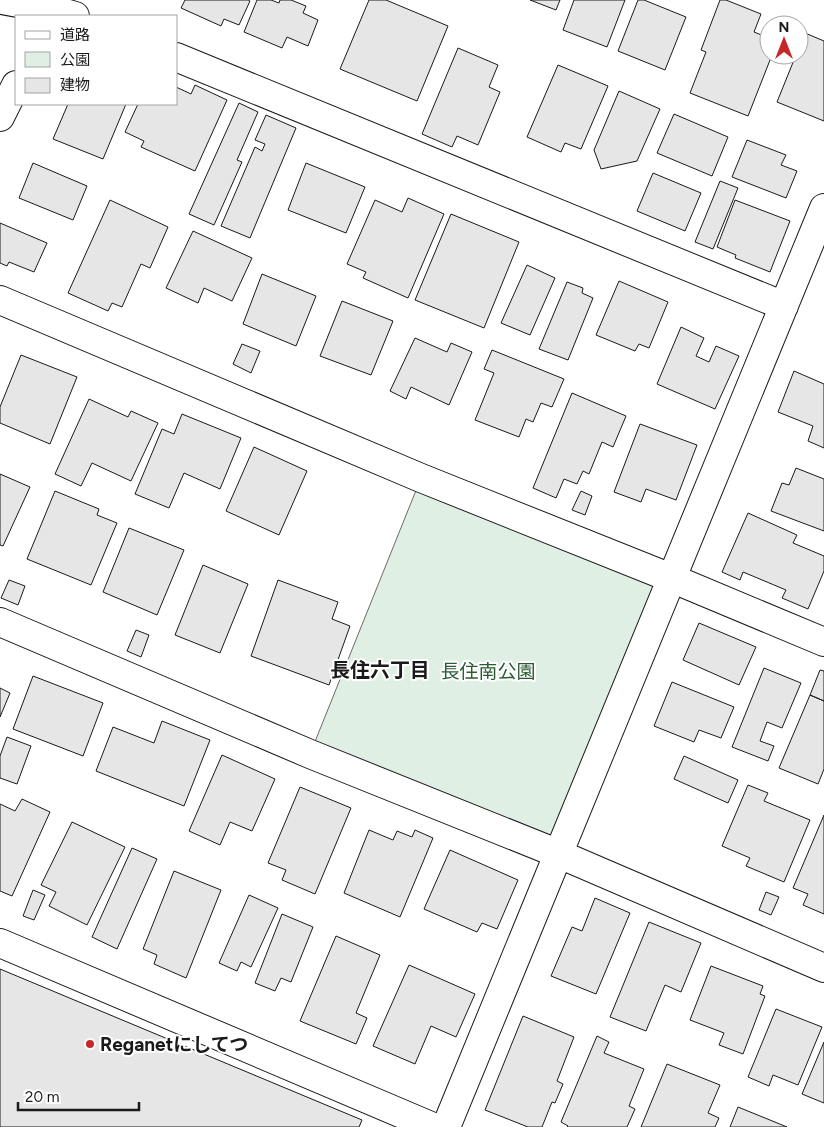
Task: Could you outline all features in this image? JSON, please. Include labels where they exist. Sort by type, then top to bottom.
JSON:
[{"type":"street","points":[[2,0],[60,11]]},
{"type":"street","points":[[178,58],[784,306]]},
{"type":"street","points":[[0,116],[15,87]]},
{"type":"street","points":[[446,1127],[824,208]]},
{"type":"street","points":[[0,300],[421,478],[671,578],[824,642]]},
{"type":"street","points":[[0,622],[310,754],[559,854],[824,968]]},
{"type":"street","points":[[0,943],[433,1127]]},
{"type":"green space","name":"長住南公園","points":[[421,478],[671,578],[559,854],[310,754]]},
{"type":"building","points":[[185,0],[250,1],[239,25],[224,19],[221,26],[181,8]]},
{"type":"building","points":[[257,0],[271,0],[279,3],[280,0],[291,0],[306,6],[303,13],[318,20],[308,46],[287,37],[282,48],[244,32]]},
{"type":"building","points":[[369,0],[386,0],[448,26],[417,101],[340,69]]},
{"type":"building","points":[[530,0],[560,0],[556,10]]},
{"type":"building","points":[[574,0],[625,0],[607,47],[563,30]]},
{"type":"building","points":[[638,0],[644,0],[686,17],[665,70],[618,51]]},
{"type":"building","points":[[720,0],[726,0],[761,14],[759,15],[754,32],[759,34],[759,65],[768,65],[748,116],[690,93],[706,52],[701,50]]},
{"type":"building","points":[[809,35],[824,41],[824,121],[777,102],[792,65],[809,65]]},
{"type":"building","points":[[458,48],[498,65],[489,87],[500,92],[478,145],[457,136],[452,147],[422,134]]},
{"type":"building","points":[[558,65],[608,86],[581,149],[565,143],[561,152],[527,137]]},
{"type":"building","points":[[195,85],[227,100],[195,171],[141,147],[144,141],[125,132],[138,105],[178,105],[178,88],[191,94]]},
{"type":"building","points":[[619,91],[660,109],[637,161],[601,169],[594,150]]},
{"type":"building","points":[[239,103],[258,112],[237,160],[242,162],[214,225],[189,214]]},
{"type":"building","points":[[68,105],[126,105],[103,159],[53,139]]},
{"type":"building","points":[[674,114],[728,137],[712,176],[657,153]]},
{"type":"building","points":[[266,115],[296,128],[250,238],[221,226],[255,147],[262,151],[265,144],[255,140]]},
{"type":"building","points":[[747,140],[786,155],[781,165],[797,171],[786,198],[732,177]]},
{"type":"building","points":[[33,163],[87,186],[73,220],[19,198]]},
{"type":"building","points":[[306,163],[365,187],[346,233],[288,210]]},
{"type":"building","points":[[653,173],[701,193],[685,231],[637,211]]},
{"type":"building","points":[[720,181],[738,188],[713,249],[695,242]]},
{"type":"building","points":[[408,198],[444,214],[408,298],[363,278],[366,272],[347,264],[375,200],[402,212]]},
{"type":"building","points":[[110,200],[168,227],[150,268],[141,264],[122,307],[112,303],[108,311],[68,293]]},
{"type":"building","points":[[735,200],[790,221],[770,272],[735,258],[736,255],[717,247]]},
{"type":"building","points":[[451,214],[519,242],[484,328],[415,300]]},
{"type":"building","points":[[0,223],[47,243],[34,272],[9,262],[7,266],[0,263]]},
{"type":"building","points":[[193,231],[252,258],[232,301],[204,288],[198,303],[166,288]]},
{"type":"building","points":[[527,265],[555,278],[530,335],[501,323]]},
{"type":"building","points":[[262,274],[316,296],[296,346],[243,324]]},
{"type":"building","points":[[619,281],[668,302],[649,348],[639,344],[635,351],[596,335]]},
{"type":"building","points":[[567,282],[583,288],[582,293],[593,298],[568,360],[539,349]]},
{"type":"building","points":[[342,301],[393,321],[371,375],[320,356]]},
{"type":"building","points":[[681,327],[704,338],[696,356],[709,362],[716,346],[739,356],[715,409],[657,384]]},
{"type":"building","points":[[415,338],[447,352],[451,343],[472,352],[449,405],[411,387],[406,399],[390,391]]},
{"type":"building","points":[[242,344],[260,351],[251,373],[233,364]]},
{"type":"building","points":[[492,350],[564,379],[552,407],[541,403],[533,422],[526,419],[519,437],[475,420],[494,373],[484,369]]},
{"type":"building","points":[[21,355],[77,377],[50,444],[0,423],[0,407]]},
{"type":"building","points":[[794,371],[824,384],[824,448],[808,441],[813,426],[778,412]]},
{"type":"building","points":[[572,393],[626,416],[613,447],[602,442],[589,474],[583,471],[577,484],[564,479],[556,498],[533,488]]},
{"type":"building","points":[[89,399],[128,417],[131,411],[158,423],[131,481],[92,463],[81,486],[55,474]]},
{"type":"building","points":[[182,414],[241,438],[220,489],[184,473],[169,508],[135,494],[162,429],[174,434]]},
{"type":"building","points":[[640,424],[697,445],[676,500],[646,489],[641,502],[614,492]]},
{"type":"building","points":[[254,447],[307,471],[279,535],[226,511]]},
{"type":"building","points":[[796,468],[824,479],[824,531],[771,511],[782,483],[789,485]]},
{"type":"building","points":[[0,474],[30,487],[3,546],[0,545]]},
{"type":"building","points":[[55,491],[99,509],[97,515],[117,523],[91,585],[27,559]]},
{"type":"building","points":[[581,491],[592,496],[585,515],[572,510]]},
{"type":"building","points":[[748,513],[797,535],[793,543],[824,556],[824,571],[808,609],[782,598],[786,590],[743,572],[740,580],[722,572]]},
{"type":"building","points":[[129,528],[184,550],[157,615],[103,592]]},
{"type":"building","points":[[203,565],[248,584],[220,653],[175,635]]},
{"type":"building","points":[[9,580],[25,586],[18,605],[1,598]]},
{"type":"building","points":[[278,580],[338,602],[332,619],[350,626],[329,685],[251,656]]},
{"type":"building","points":[[699,623],[756,647],[739,685],[683,660]]},
{"type":"building","points":[[136,630],[149,635],[141,657],[127,651]]},
{"type":"building","points":[[764,668],[801,683],[782,728],[767,722],[760,741],[774,746],[768,761],[732,747]]},
{"type":"building","points":[[820,670],[824,671],[824,701],[810,695]]},
{"type":"building","points":[[33,676],[103,703],[83,756],[13,729]]},
{"type":"building","points":[[672,682],[734,707],[721,738],[699,730],[694,742],[654,726]]},
{"type":"building","points":[[0,688],[10,693],[0,717]]},
{"type":"building","points":[[810,695],[824,701],[824,769],[818,784],[779,768]]},
{"type":"building","points":[[162,721],[210,740],[184,806],[96,771],[113,727],[154,743]]},
{"type":"building","points":[[7,737],[31,746],[17,784],[0,778],[0,756]]},
{"type":"building","points":[[222,755],[275,779],[252,831],[230,822],[220,845],[189,831]]},
{"type":"building","points":[[684,756],[738,780],[728,803],[674,779]]},
{"type":"building","points":[[748,785],[768,793],[764,801],[810,820],[784,882],[746,866],[750,858],[722,846]]},
{"type":"building","points":[[300,787],[351,808],[315,894],[282,880],[286,870],[268,863]]},
{"type":"building","points":[[22,799],[50,812],[12,896],[0,891],[0,804],[15,811]]},
{"type":"building","points":[[824,815],[824,914],[803,905],[808,894],[793,888]]},
{"type":"building","points":[[72,822],[125,847],[87,925],[49,906],[56,892],[41,885]]},
{"type":"building","points":[[369,830],[393,840],[397,831],[412,837],[415,830],[433,838],[400,917],[344,893]]},
{"type":"building","points":[[132,848],[157,859],[117,949],[92,937]]},
{"type":"building","points":[[450,850],[518,880],[497,929],[482,923],[477,932],[424,909]]},
{"type":"building","points":[[174,871],[221,890],[186,978],[154,964],[157,955],[143,949]]},
{"type":"building","points":[[33,890],[45,895],[34,920],[23,916]]},
{"type":"building","points":[[766,892],[779,897],[771,915],[759,910]]},
{"type":"building","points":[[249,895],[278,908],[251,967],[241,962],[237,971],[219,963]]},
{"type":"building","points":[[595,898],[630,913],[596,994],[551,976],[572,927],[582,931]]},
{"type":"building","points":[[282,914],[313,927],[291,982],[281,978],[275,991],[255,983]]},
{"type":"building","points":[[649,922],[701,943],[681,992],[665,985],[646,1031],[610,1017]]},
{"type":"building","points":[[336,936],[380,955],[356,1013],[367,1018],[356,1044],[300,1021]]},
{"type":"building","points":[[409,965],[475,994],[456,1037],[431,1026],[415,1064],[373,1046]]},
{"type":"building","points":[[711,966],[763,986],[760,994],[765,996],[743,1054],[719,1045],[724,1033],[690,1020]]},
{"type":"building","name":"Reganetにしてつ","points":[[0,969],[362,1120],[359,1127],[0,1127]]},
{"type":"building","points":[[776,1009],[822,1027],[798,1085],[773,1075],[769,1086],[748,1077]]},
{"type":"building","points":[[523,1016],[574,1037],[557,1081],[563,1084],[555,1103],[552,1102],[542,1127],[528,1127],[485,1110]]},
{"type":"building","points":[[597,1036],[609,1042],[604,1053],[644,1069],[629,1106],[635,1109],[627,1127],[567,1127],[561,1122]]},
{"type":"building","points":[[824,1042],[824,1103],[802,1094]]},
{"type":"building","points":[[667,1064],[720,1085],[708,1113],[719,1118],[715,1127],[641,1127]]},
{"type":"building","points":[[738,1107],[787,1127],[730,1127]]},
{"type":"place","name":"Reganetにしてつ","points":[[90,1044]]},
{"type":"district","name":"長住六丁目","points":[[380,670]]}]
